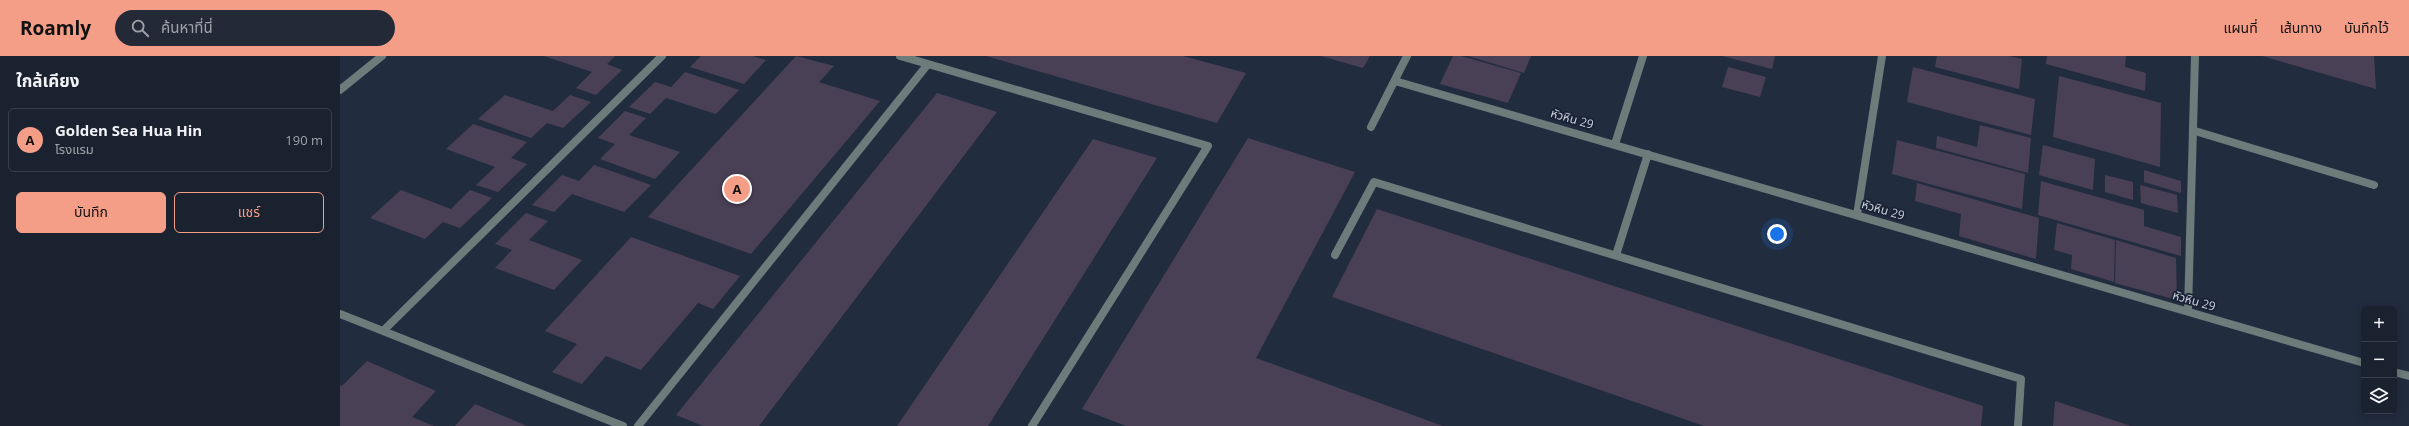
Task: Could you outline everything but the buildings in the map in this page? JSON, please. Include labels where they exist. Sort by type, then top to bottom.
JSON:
[{"type":"street","points":[[340,90],[382,56]]},
{"type":"street","points":[[383,331],[662,56]]},
{"type":"street","points":[[900,56],[1208,146],[1032,426]]},
{"type":"street","points":[[1371,127],[1407,56]]},
{"type":"street","points":[[1615,144],[1643,56]]},
{"type":"street","points":[[1857,215],[1882,56]]},
{"type":"street","points":[[2188,312],[2195,131],[2195,56]]},
{"type":"street","points":[[638,426],[928,64]]},
{"type":"street","name":"หัวหิน 29","points":[[1395,80],[2361,362]]},
{"type":"street","points":[[2195,131],[2374,185]]},
{"type":"street","points":[[1616,255],[1648,154]]},
{"type":"street","points":[[1335,255],[1374,182],[2020,379],[2018,426]]},
{"type":"street","points":[[340,314],[623,426]]},
{"type":"street","points":[[2397,373],[2409,376]]},
{"type":"place","name":"Golden Sea Hua Hin","points":[[737,189]]}]
